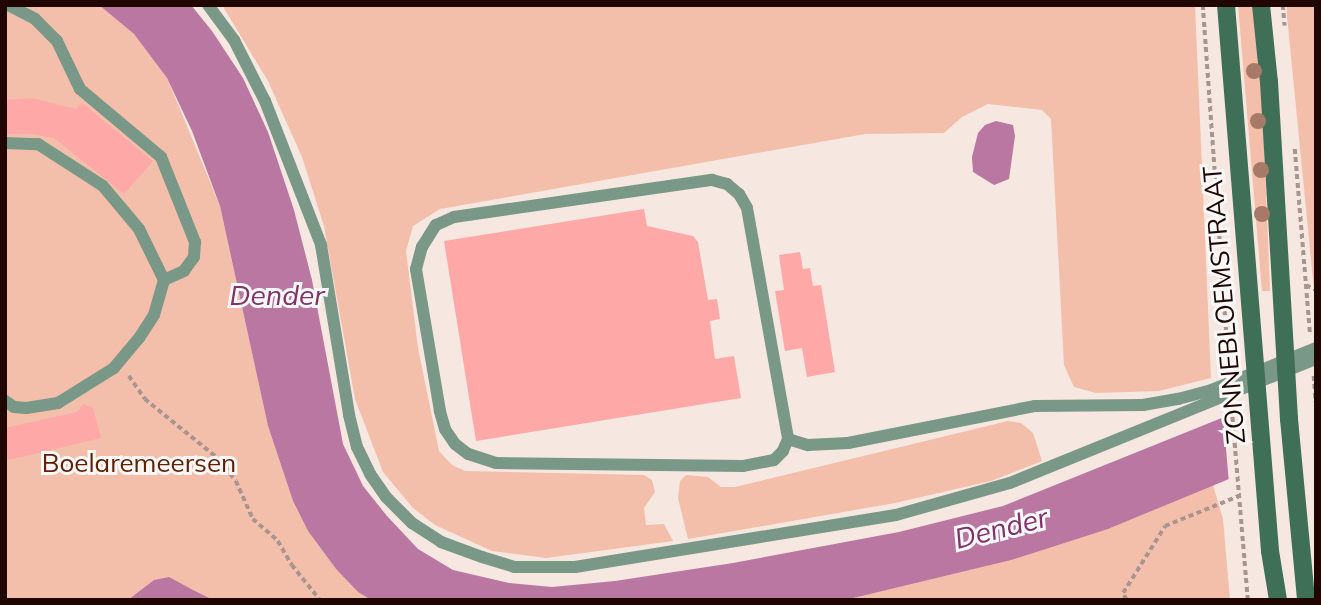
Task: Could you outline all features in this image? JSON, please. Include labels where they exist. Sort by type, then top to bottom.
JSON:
[{"type":"main road","name":"ZONNEBLOEMSTRAAT","points":[[1226,5],[1270,551],[1278,600]]},
{"type":"main road","name":"ZONNEBLOEMSTRAAT","points":[[1261,5],[1269,82],[1299,545],[1306,600]]},
{"type":"lane","points":[[8,5],[43,26],[57,41],[80,89],[161,157],[195,242],[194,257],[184,271],[164,280]]},
{"type":"lane","points":[[208,5],[234,40],[265,101],[321,245],[349,415],[357,447],[370,474],[386,497],[412,523],[441,542],[482,557],[515,567],[575,567],[896,515],[1010,483],[1316,359]]},
{"type":"lane","points":[[5,143],[38,144],[103,186],[115,197],[139,229],[164,280],[154,315],[119,362],[58,403],[26,408],[14,407],[5,401]]},
{"type":"lane","points":[[712,180],[727,184],[747,208],[788,439],[783,452],[774,460],[743,466],[496,463],[468,454],[454,444],[445,429],[440,411],[416,269],[422,247],[436,225],[454,217],[712,180]]},
{"type":"lane","points":[[788,439],[808,445],[848,443],[1035,406],[1143,405],[1178,399],[1211,390],[1316,348]]},
{"type":"path","points":[[1203,5],[1229,368]]},
{"type":"path","points":[[1283,5],[1285,32]]},
{"type":"path","points":[[1294,138],[1307,305]]},
{"type":"path","points":[[1306,285],[1316,289]]},
{"type":"path","points":[[119,362],[145,399],[220,460],[236,481],[253,519],[278,541],[292,565],[320,600]]},
{"type":"path","points":[[1232,409],[1248,600]]},
{"type":"path","points":[[1126,600],[1124,593],[1165,526],[1240,496]]},
{"type":"green space","name":"Boelaremeersen","points":[[5,5],[99,5],[134,34],[167,78],[220,206],[268,426],[293,501],[308,531],[336,569],[358,592],[371,600],[5,600]]},
{"type":"green space","points":[[222,5],[1195,5],[1211,378],[1159,391],[1096,393],[1074,387],[1064,365],[1051,119],[1042,110],[988,104],[962,117],[944,133],[865,134],[440,209],[413,226],[406,251],[418,348],[439,451],[452,465],[465,471],[644,475],[652,480],[655,492],[644,508],[646,525],[664,524],[673,541],[546,558],[492,551],[435,525],[413,508],[383,472],[355,399],[324,226],[302,157],[268,81]]},
{"type":"green space","points":[[1238,5],[1253,5],[1261,65],[1270,291],[1262,291]]},
{"type":"green space","points":[[1287,5],[1316,5],[1316,310],[1287,16]]},
{"type":"green space","points":[[1008,421],[1021,423],[1033,433],[1042,461],[991,481],[895,503],[688,539],[678,498],[680,481],[686,475],[708,477],[721,487],[735,487]]},
{"type":"green space","points":[[1213,485],[1223,519],[1230,600],[845,600],[1108,529]]},
{"type":"water","name":"Dender","points":[[99,5],[191,5],[243,78],[268,132],[294,210],[312,280],[343,444],[363,486],[387,516],[418,549],[453,570],[509,583],[552,587],[615,581],[733,563],[899,532],[1003,506],[1316,380],[1316,443],[1108,529],[1011,560],[845,600],[371,600],[358,592],[336,569],[308,531],[293,501],[268,426],[220,206],[192,131],[167,78],[134,34]]},
{"type":"water","points":[[996,121],[1013,125],[1015,136],[1009,179],[994,185],[973,172],[972,157],[978,133],[985,125]]},
{"type":"water","points":[[169,577],[213,600],[128,600],[154,580]]},
{"type":"pier","points":[[1316,377],[1316,446],[1229,483],[1223,415]]},
{"type":"building","points":[[32,98],[76,109],[82,103],[153,161],[124,194],[54,138],[33,134],[5,134],[5,100]]},
{"type":"building","points":[[644,209],[647,226],[693,236],[698,242],[708,300],[717,299],[720,319],[710,321],[715,359],[734,356],[741,398],[476,441],[444,241]]},
{"type":"building","points":[[800,252],[803,269],[810,268],[813,286],[821,285],[835,372],[807,377],[802,348],[785,351],[775,291],[784,290],[779,255]]},
{"type":"building","points":[[83,404],[93,408],[101,438],[5,461],[5,428],[77,412]]}]
